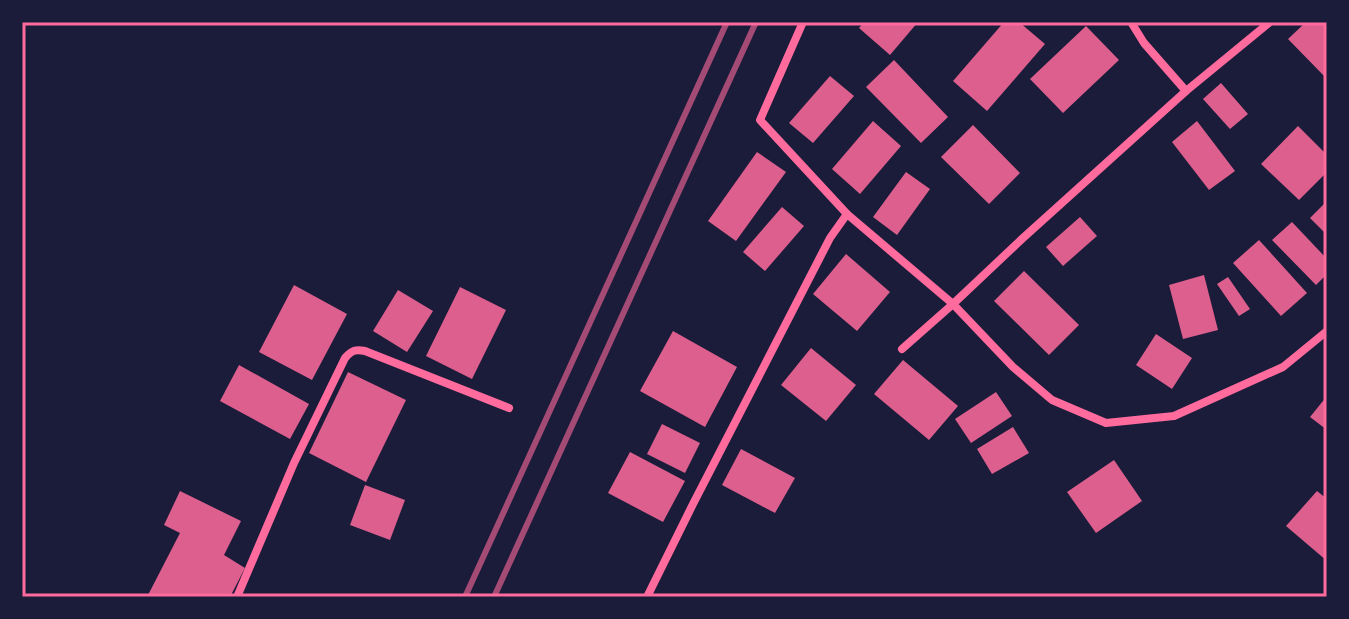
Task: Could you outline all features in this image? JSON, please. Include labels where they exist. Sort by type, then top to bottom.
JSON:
[{"type":"street","points":[[803,22],[760,120],[847,214],[953,304],[1013,367],[1052,400],[1106,423],[1174,416],[1283,367],[1327,331]]},
{"type":"street","points":[[1131,22],[1144,43],[1186,91]]},
{"type":"street","points":[[902,349],[1186,91],[1270,22]]},
{"type":"street","points":[[647,597],[808,280],[830,238],[847,214]]},
{"type":"street","points":[[237,597],[294,463],[351,351],[365,351],[509,408]]},
{"type":"building","points":[[864,22],[918,22],[890,55],[859,28]]},
{"type":"building","points":[[1004,22],[1019,22],[1045,44],[987,111],[953,81]]},
{"type":"building","points":[[1306,22],[1323,22],[1327,26],[1327,79],[1288,39]]},
{"type":"building","points":[[1086,26],[1119,60],[1063,113],[1030,79]]},
{"type":"building","points":[[894,60],[948,117],[921,143],[866,87]]},
{"type":"building","points":[[830,76],[854,96],[813,143],[789,123]]},
{"type":"building","points":[[1221,83],[1248,114],[1230,129],[1203,99]]},
{"type":"building","points":[[873,121],[901,146],[860,194],[832,169]]},
{"type":"building","points":[[1197,121],[1235,171],[1209,190],[1172,142]]},
{"type":"building","points":[[973,125],[1020,173],[989,204],[941,157]]},
{"type":"building","points":[[1298,126],[1327,155],[1327,172],[1299,200],[1261,164]]},
{"type":"building","points":[[757,152],[786,172],[736,241],[708,221]]},
{"type":"building","points":[[906,172],[930,189],[897,235],[873,217]]},
{"type":"building","points":[[1327,201],[1327,235],[1310,218]]},
{"type":"building","points":[[782,207],[804,226],[765,271],[743,252]]},
{"type":"building","points":[[1080,217],[1097,236],[1063,266],[1046,247]]},
{"type":"building","points":[[1292,222],[1327,259],[1327,274],[1316,285],[1272,240]]},
{"type":"building","points":[[1259,240],[1307,293],[1281,316],[1233,263]]},
{"type":"building","points":[[846,254],[890,292],[857,331],[813,294]]},
{"type":"building","points":[[1024,271],[1079,325],[1049,355],[994,301]]},
{"type":"building","points":[[1204,275],[1218,330],[1183,339],[1169,285]]},
{"type":"building","points":[[1228,277],[1250,309],[1239,316],[1217,284]]},
{"type":"building","points":[[294,285],[347,314],[312,380],[259,352]]},
{"type":"building","points":[[460,287],[506,310],[472,379],[426,356]]},
{"type":"building","points":[[398,290],[433,311],[407,352],[373,331]]},
{"type":"building","points":[[673,331],[737,367],[705,427],[640,391]]},
{"type":"building","points":[[1156,334],[1192,358],[1172,389],[1136,365]]},
{"type":"building","points":[[811,348],[856,385],[826,421],[781,385]]},
{"type":"building","points":[[903,360],[958,406],[929,440],[874,394]]},
{"type":"building","points":[[239,365],[309,404],[290,439],[220,401]]},
{"type":"building","points":[[348,372],[406,400],[366,482],[309,453]]},
{"type":"building","points":[[996,392],[1012,416],[971,443],[955,419]]},
{"type":"building","points":[[1327,396],[1327,430],[1310,417]]},
{"type":"building","points":[[662,424],[700,443],[685,473],[647,454]]},
{"type":"building","points":[[1013,427],[1029,453],[992,474],[977,449]]},
{"type":"building","points":[[741,449],[795,478],[775,513],[722,485]]},
{"type":"building","points":[[630,452],[685,481],[663,522],[608,493]]},
{"type":"building","points":[[1114,460],[1142,501],[1096,533],[1067,492]]},
{"type":"building","points":[[365,485],[405,500],[390,540],[350,525]]},
{"type":"building","points":[[180,491],[241,521],[224,555],[245,568],[230,597],[147,597],[180,533],[164,525]]},
{"type":"building","points":[[1317,491],[1327,499],[1327,561],[1286,526]]},
{"type":"railway","points":[[465,597],[727,22]]},
{"type":"railway","points":[[494,597],[756,22]]}]
